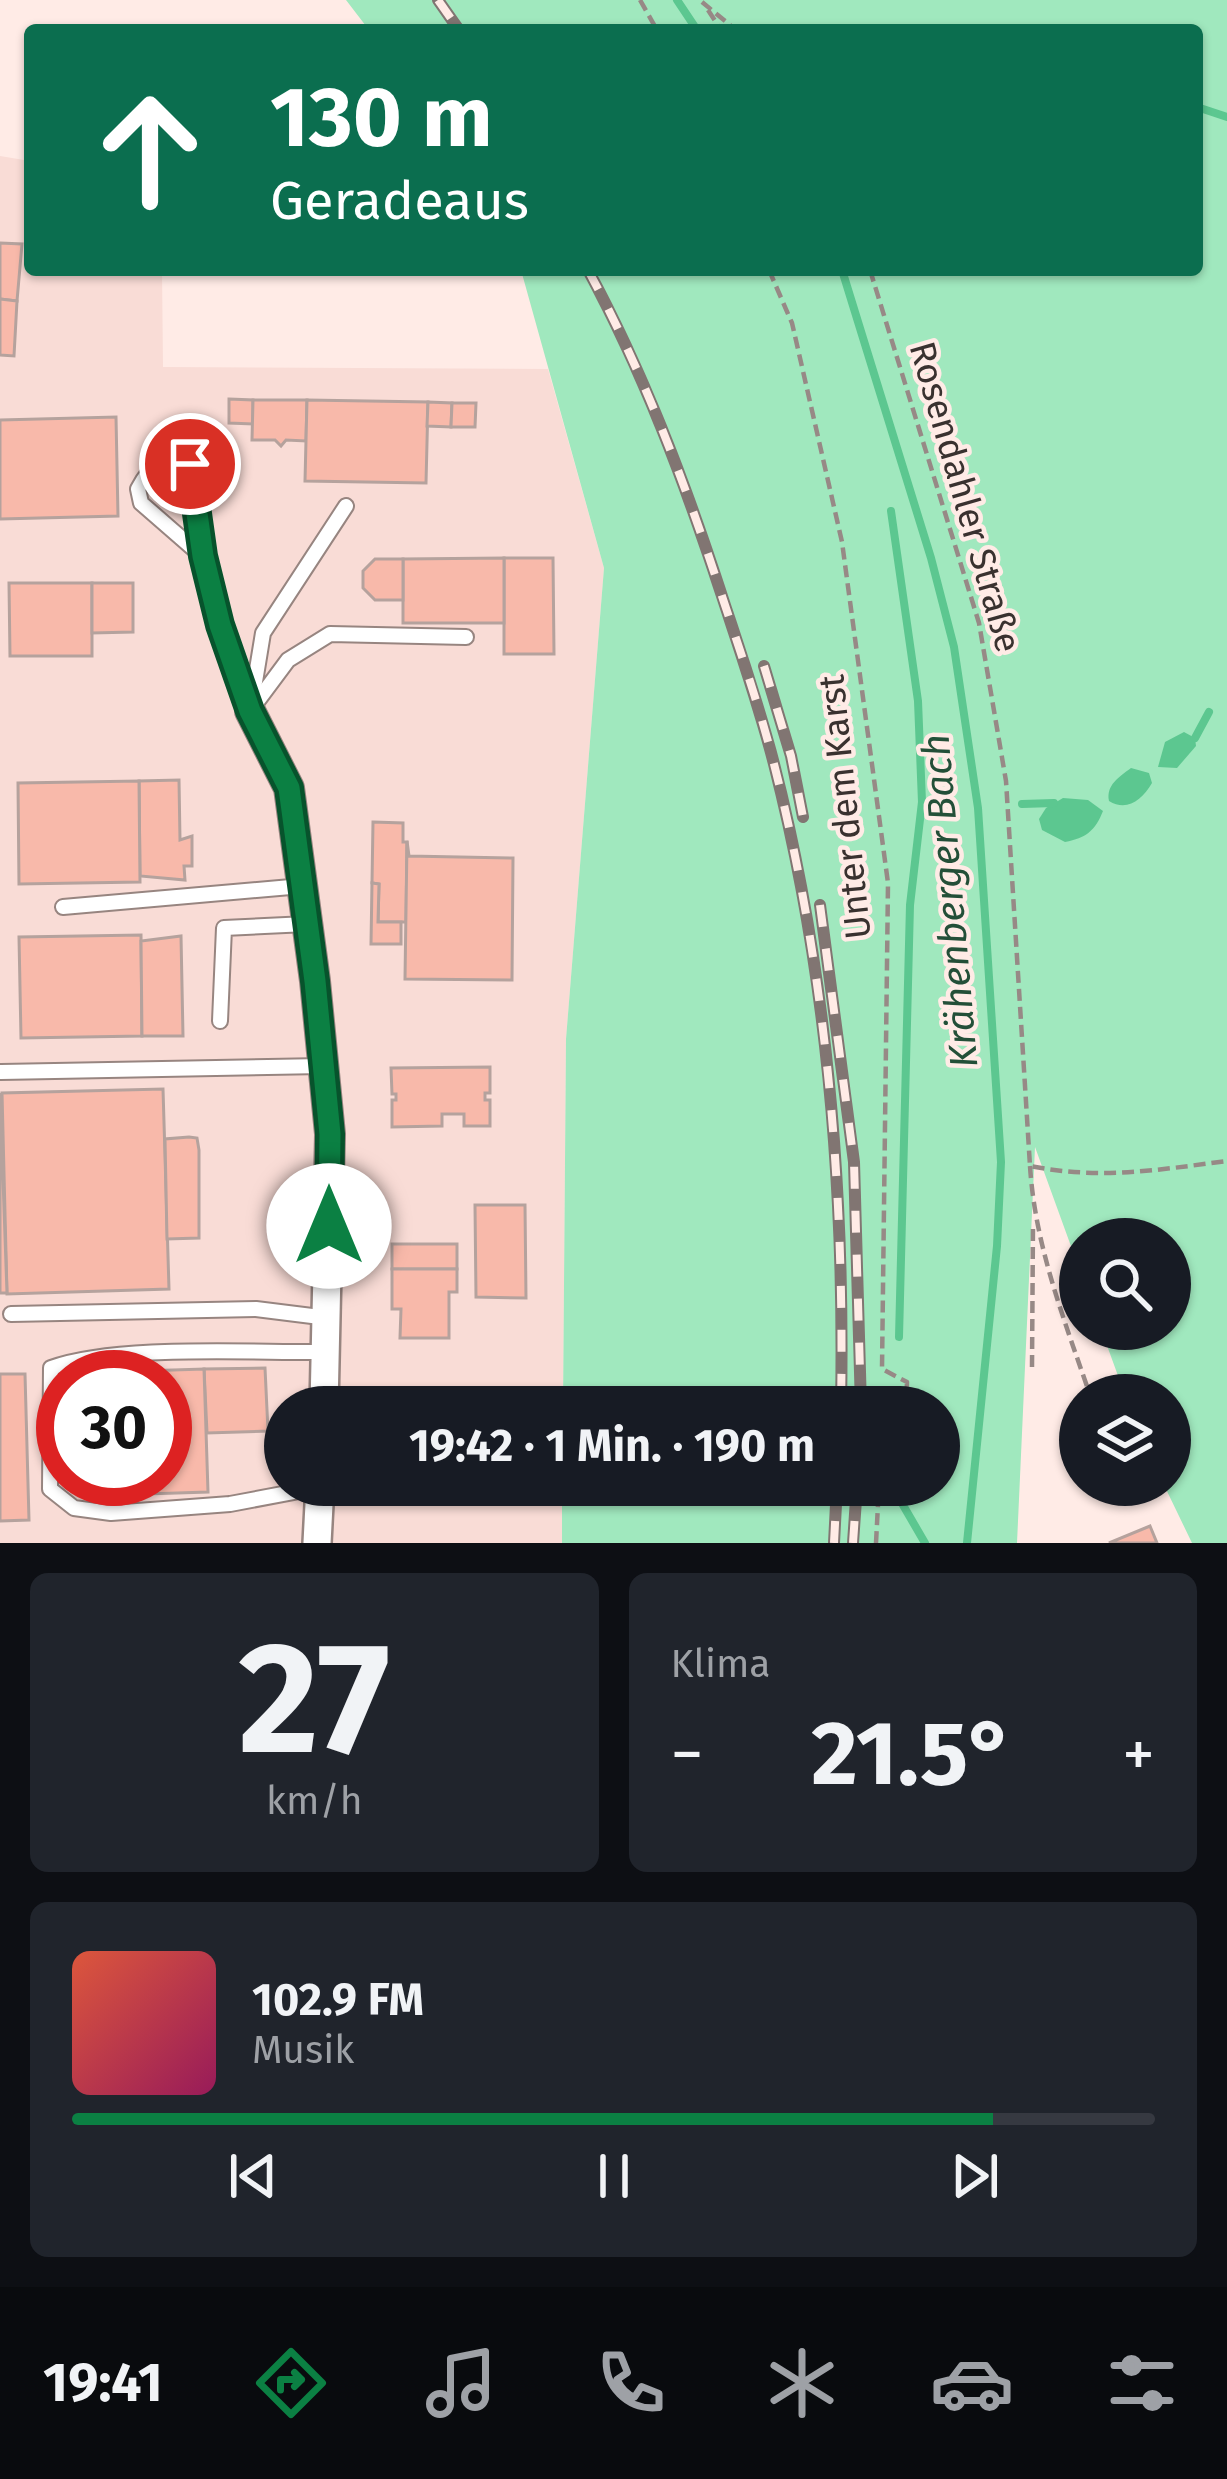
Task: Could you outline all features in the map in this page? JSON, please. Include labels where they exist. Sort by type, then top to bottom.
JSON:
[{"type":"street","points":[[250,711],[289,788],[308,924],[330,1134],[325,1386]]},
{"type":"street","points":[[317,1543],[319,1506]]},
{"type":"lane","points":[[203,556],[141,502],[138,489],[160,461],[190,464],[203,556],[220,625],[250,711]]},
{"type":"lane","points":[[250,711],[263,633],[346,506]]},
{"type":"lane","points":[[250,711],[288,660],[330,634],[466,637]]},
{"type":"lane","points":[[63,907],[302,886]]},
{"type":"lane","points":[[220,1021],[224,928],[308,924]]},
{"type":"lane","points":[[1,1072],[323,1066]]},
{"type":"lane","points":[[11,1314],[256,1309],[328,1318]]},
{"type":"lane","points":[[264,1497],[111,1513],[74,1508],[50,1489],[51,1368],[71,1361],[144,1355],[326,1352]]},
{"type":"path","points":[[702,1],[729,24]]},
{"type":"path","name":"Unter dem Karst","points":[[771,276],[791,323],[842,542],[888,883],[882,1369],[907,1386]]},
{"type":"path","name":"Rosendahler Straße","points":[[872,276],[979,623],[1006,781],[1034,1217]]},
{"type":"path","points":[[1030,1166],[1107,1176],[1227,1161]]},
{"type":"path","points":[[1032,1367],[1034,1217]]},
{"type":"path","points":[[1034,1217],[1083,1374]]},
{"type":"path","points":[[876,1543],[878,1506]]},
{"type":"shaded area","points":[[346,0],[1227,0],[1227,1543],[1192,1543],[1174,1506],[1191,1506],[1191,1374],[1117,1374],[1109,1350],[1191,1350],[1191,1218],[1061,1218],[1035,1147],[1017,1543],[562,1543],[562,1506],[960,1506],[960,1386],[563,1386],[566,1039],[604,568],[523,276],[1203,276],[1203,24],[364,24]]},
{"type":"shaded area","points":[[0,156],[24,160],[24,276],[162,276],[163,367],[548,369],[604,568],[566,1039],[563,1386],[264,1386],[264,1506],[562,1506],[562,1543],[0,1543]]},
{"type":"shaded area","points":[[1184,732],[1195,738],[1196,746],[1177,768],[1158,767],[1165,742]]},
{"type":"shaded area","points":[[1131,768],[1149,773],[1152,783],[1148,789],[1128,805],[1109,801],[1111,786]]},
{"type":"shaded area","points":[[1063,798],[1088,800],[1103,811],[1089,832],[1065,842],[1042,830],[1039,819],[1046,808]]},
{"type":"building","points":[[0,243],[22,244],[17,301],[0,299]]},
{"type":"building","points":[[0,299],[17,301],[14,356],[0,355]]},
{"type":"building","points":[[229,399],[253,400],[253,424],[229,423]]},
{"type":"building","points":[[253,400],[307,400],[306,441],[286,440],[281,446],[275,440],[252,440]]},
{"type":"building","points":[[307,400],[428,402],[426,483],[305,481]]},
{"type":"building","points":[[428,402],[452,403],[451,427],[427,426]]},
{"type":"building","points":[[452,403],[476,403],[475,427],[451,427]]},
{"type":"building","points":[[116,417],[118,516],[0,519],[0,420]]},
{"type":"building","points":[[504,558],[553,558],[554,654],[504,654]]},
{"type":"building","points":[[504,558],[504,623],[403,623],[403,559]]},
{"type":"building","points":[[375,559],[403,559],[403,600],[375,600],[363,588],[363,571]]},
{"type":"building","points":[[9,583],[92,583],[92,656],[10,656]]},
{"type":"building","points":[[92,583],[133,583],[133,632],[92,633]]},
{"type":"building","points":[[179,780],[180,840],[192,836],[192,866],[184,866],[185,880],[140,876],[139,781]]},
{"type":"building","points":[[139,781],[140,882],[19,884],[18,783]]},
{"type":"building","points":[[373,822],[403,823],[406,922],[378,922],[379,884],[372,883]]},
{"type":"building","points":[[407,841],[409,856],[513,858],[512,980],[405,979]]},
{"type":"building","points":[[372,883],[379,884],[378,922],[401,922],[401,944],[371,944]]},
{"type":"building","points":[[141,935],[142,1036],[21,1038],[19,937]]},
{"type":"building","points":[[181,936],[183,1036],[142,1036],[141,941]]},
{"type":"building","points":[[490,1067],[490,1093],[485,1093],[485,1100],[490,1100],[490,1126],[464,1126],[464,1114],[442,1114],[442,1126],[392,1127],[396,1094],[392,1094],[391,1068]]},
{"type":"building","points":[[163,1089],[169,1289],[7,1294],[2,1093]]},
{"type":"building","points":[[0,1093],[7,1293],[0,1293]]},
{"type":"building","points":[[197,1138],[199,1150],[199,1238],[167,1239],[165,1139]]},
{"type":"building","points":[[475,1205],[525,1205],[526,1298],[476,1297]]},
{"type":"building","points":[[392,1244],[457,1244],[457,1269],[392,1269]]},
{"type":"building","points":[[392,1269],[457,1269],[457,1292],[449,1292],[449,1338],[400,1338],[401,1309],[392,1309]]},
{"type":"building","points":[[265,1368],[264,1431],[207,1433],[204,1369]]},
{"type":"building","points":[[192,1369],[204,1369],[208,1492],[192,1493]]},
{"type":"building","points":[[0,1374],[25,1374],[29,1520],[0,1521]]},
{"type":"building","points":[[1150,1526],[1157,1543],[1109,1543]]},
{"type":"waterway","name":"Krähenberger Bach","points":[[677,0],[693,24]]},
{"type":"waterway","points":[[1203,109],[1227,117]]},
{"type":"waterway","name":"Krähenberger Bach","points":[[844,276],[954,647],[978,808],[1001,1162],[967,1543]]},
{"type":"waterway","name":"Krähenberger Bach","points":[[891,511],[918,701],[922,802],[910,905],[899,1337]]},
{"type":"waterway","points":[[1195,738],[1209,712]]},
{"type":"waterway","points":[[1022,804],[1054,803]]},
{"type":"waterway","name":"Krähenberger Bach","points":[[904,1506],[925,1543]]},
{"type":"railway","points":[[438,0],[455,24]]},
{"type":"railway","points":[[591,276],[644,387],[692,508],[762,720],[792,843],[829,1083],[840,1246],[841,1386]]},
{"type":"railway","points":[[764,666],[791,756],[803,817]]},
{"type":"railway","points":[[820,905],[854,1162],[860,1386]]},
{"type":"railway","points":[[834,1543],[836,1506]]},
{"type":"railway","points":[[853,1543],[856,1506]]},
{"type":"route","points":[[190,464],[203,556],[220,625],[250,711],[289,788],[330,1134],[329,1226]]}]
